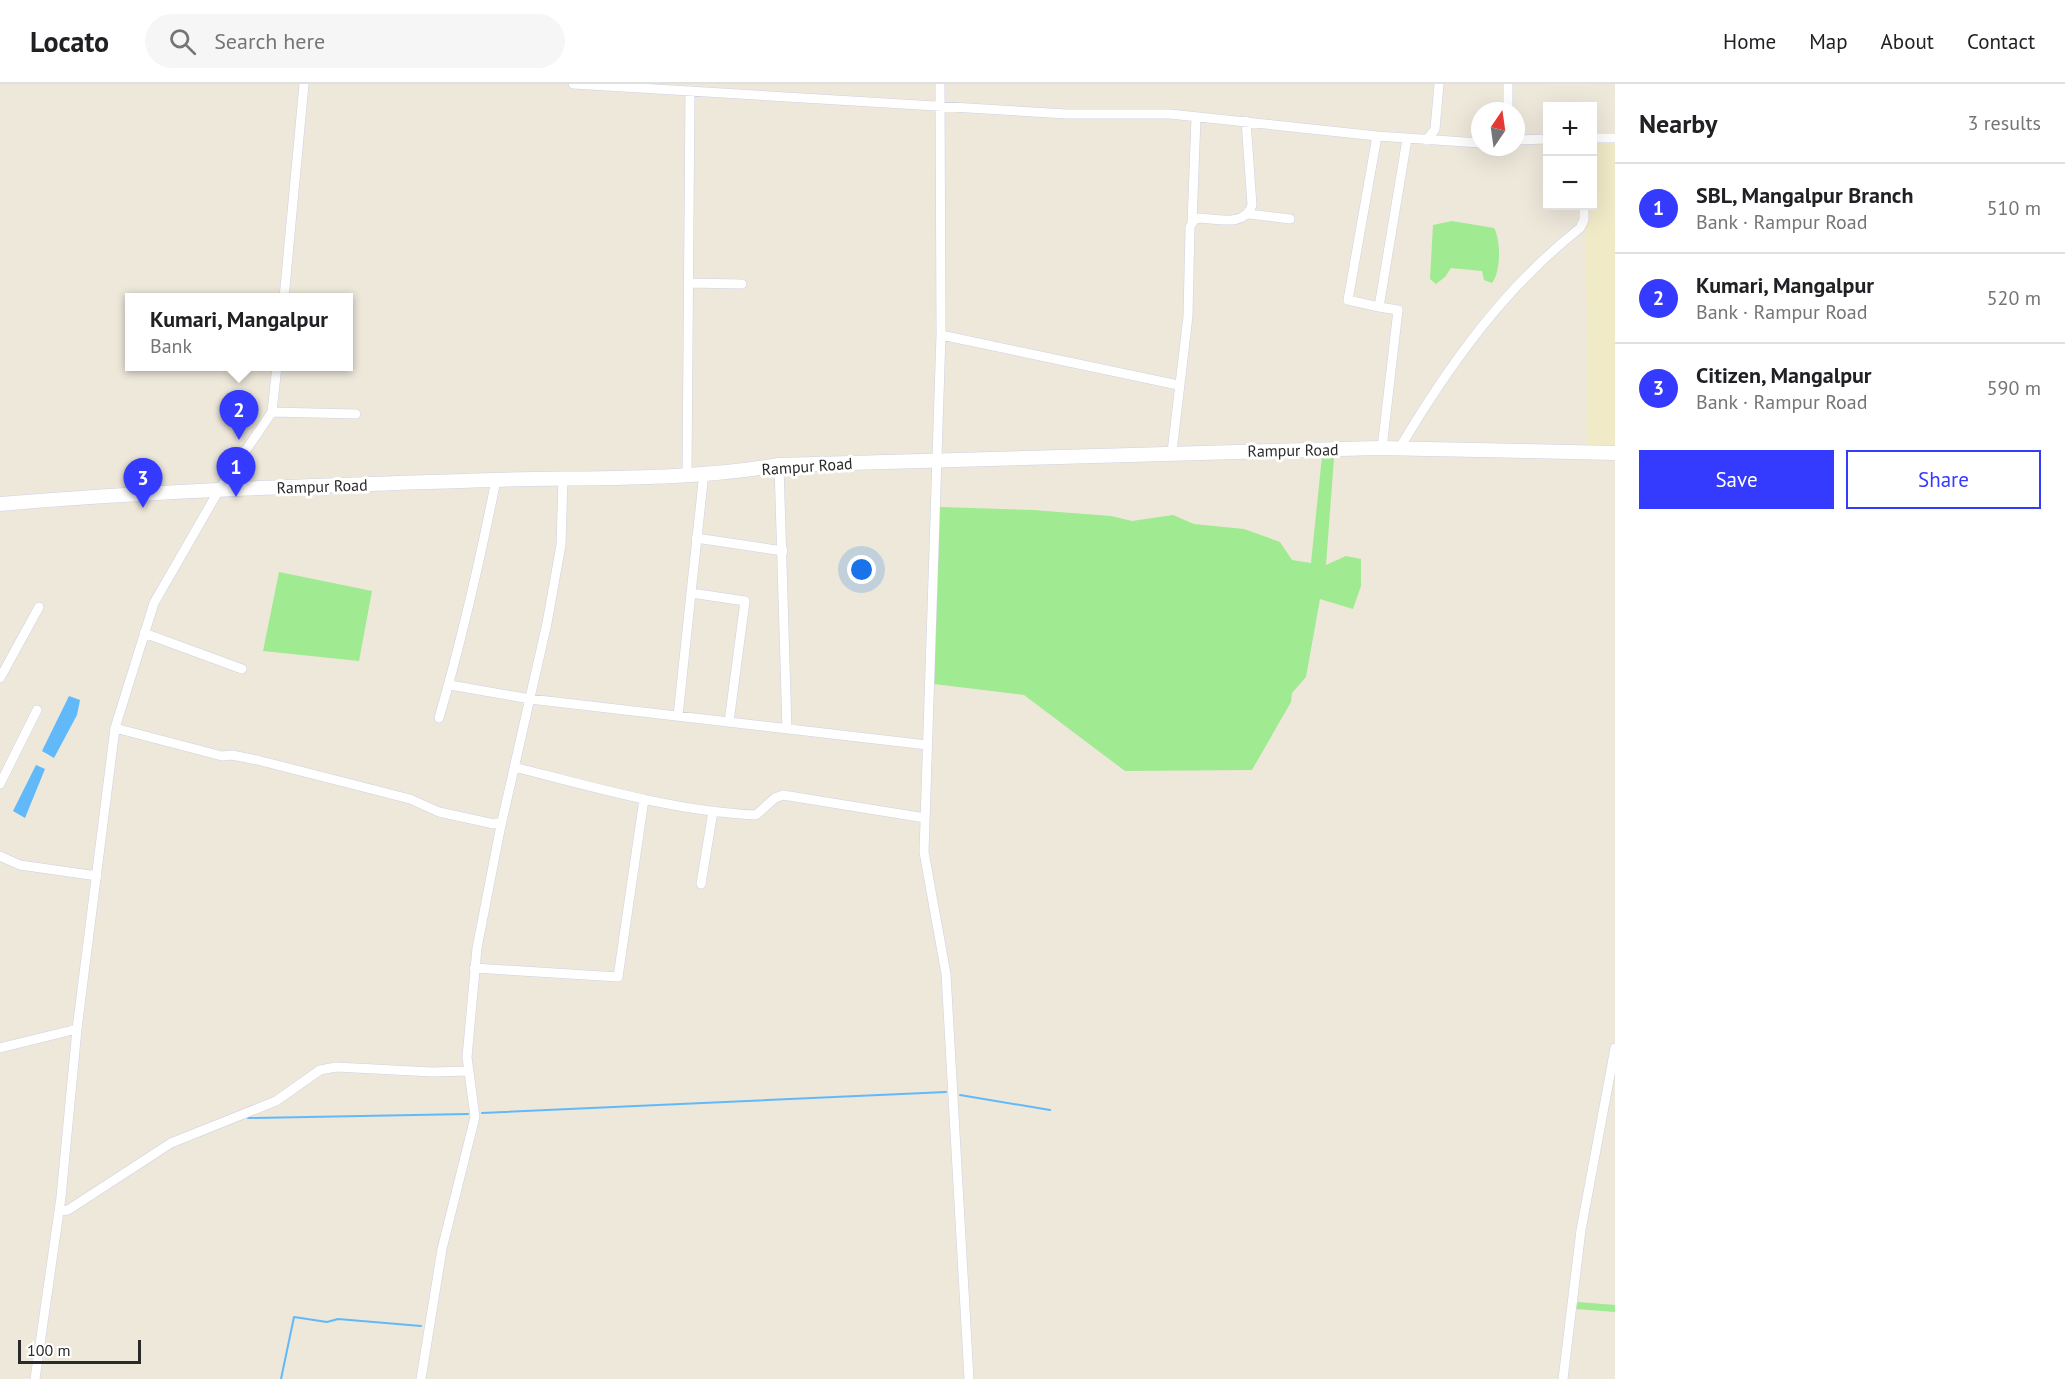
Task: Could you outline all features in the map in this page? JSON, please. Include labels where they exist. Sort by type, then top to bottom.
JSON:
[{"type":"main road","name":"Rampur Road","points":[[0,504],[219,490],[741,472],[779,465],[1172,452],[1382,448],[1615,453]]},
{"type":"street","points":[[284,293],[304,84]]},
{"type":"street","points":[[573,84],[1067,114],[1170,114],[1407,139],[1471,142]]},
{"type":"street","points":[[940,84],[940,335],[924,852],[946,974],[969,1379]]},
{"type":"street","points":[[1427,140],[1435,129],[1439,84]]},
{"type":"street","points":[[1508,84],[1508,102]]},
{"type":"street","points":[[687,474],[690,91]]},
{"type":"street","points":[[1172,452],[1178,385],[1188,316],[1196,118]]},
{"type":"street","points":[[1192,223],[1199,218],[1240,220],[1249,214],[1252,205],[1246,121]]},
{"type":"street","points":[[1377,136],[1348,300],[1398,310],[1382,448]]},
{"type":"street","points":[[1597,138],[1615,138]]},
{"type":"street","points":[[1379,307],[1407,139]]},
{"type":"street","points":[[1527,139],[1543,139]]},
{"type":"street","points":[[1399,449],[1420,412],[1486,319],[1531,269],[1580,228],[1584,220],[1584,210]]},
{"type":"street","points":[[1249,214],[1290,219]]},
{"type":"street","points":[[688,283],[742,284]]},
{"type":"street","points":[[940,335],[959,337],[1178,385]]},
{"type":"street","points":[[36,1379],[59,1211],[77,1029],[115,728],[154,603],[219,490],[272,412],[276,371]]},
{"type":"street","points":[[272,412],[356,414]]},
{"type":"street","points":[[779,465],[787,729]]},
{"type":"street","points":[[678,716],[704,473]]},
{"type":"street","points":[[421,1379],[442,1249],[475,1117],[468,1071],[474,968],[502,822],[548,623],[561,545],[563,478]]},
{"type":"street","points":[[439,718],[450,685],[473,593],[496,480]]},
{"type":"street","points":[[696,538],[783,551]]},
{"type":"street","points":[[691,593],[745,601],[729,722]]},
{"type":"street","points":[[0,678],[39,607]]},
{"type":"street","points":[[144,633],[242,669]]},
{"type":"street","points":[[450,685],[530,699],[927,745]]},
{"type":"street","points":[[0,784],[37,710]]},
{"type":"street","points":[[115,728],[196,750],[257,760],[389,794],[439,812],[494,824],[502,822]]},
{"type":"street","points":[[514,767],[644,799],[713,811],[756,815],[775,798],[790,795],[925,818]]},
{"type":"street","points":[[474,968],[618,977],[644,799]]},
{"type":"street","points":[[701,884],[713,811]]},
{"type":"street","points":[[0,856],[20,865],[97,876]]},
{"type":"street","points":[[0,1048],[77,1029]]},
{"type":"street","points":[[1563,1379],[1581,1230],[1615,1048]]},
{"type":"street","points":[[59,1211],[68,1210],[171,1143],[276,1101],[320,1070],[336,1067],[432,1072],[468,1071]]},
{"type":"shaded area","points":[[1615,139],[1615,448],[1587,447],[1586,210],[1597,210],[1597,141]]},
{"type":"green space","points":[[1452,221],[1494,228],[1498,240],[1499,256],[1497,271],[1492,283],[1484,280],[1482,271],[1451,268],[1436,284],[1430,279],[1433,225]]},
{"type":"green space","points":[[1322,456],[1334,458],[1326,565],[1346,556],[1361,559],[1361,586],[1353,609],[1320,599],[1306,677],[1292,693],[1291,702],[1252,770],[1125,771],[1024,695],[934,684],[940,507],[1033,510],[1111,516],[1132,521],[1173,515],[1194,524],[1244,529],[1280,542],[1292,560],[1311,563]]},
{"type":"green space","points":[[279,572],[372,591],[359,661],[263,651]]},
{"type":"green space","points":[[1578,1302],[1615,1305],[1615,1312],[1576,1309]]},
{"type":"water","points":[[69,696],[80,700],[77,715],[54,758],[42,751]]},
{"type":"water","points":[[36,765],[45,769],[25,818],[13,811]]},
{"type":"waterway","points":[[482,1113],[946,1092]]},
{"type":"waterway","points":[[960,1095],[1050,1110]]},
{"type":"waterway","points":[[248,1118],[468,1114]]},
{"type":"waterway","points":[[281,1379],[294,1317],[327,1322],[338,1319],[421,1326]]},
{"type":"place","name":"Kumari, Mangalpur","points":[[239,440]]},
{"type":"place","name":"SBL, Mangalpur Branch","points":[[236,497]]},
{"type":"place","name":"Citizen, Mangalpur","points":[[143,508]]}]
